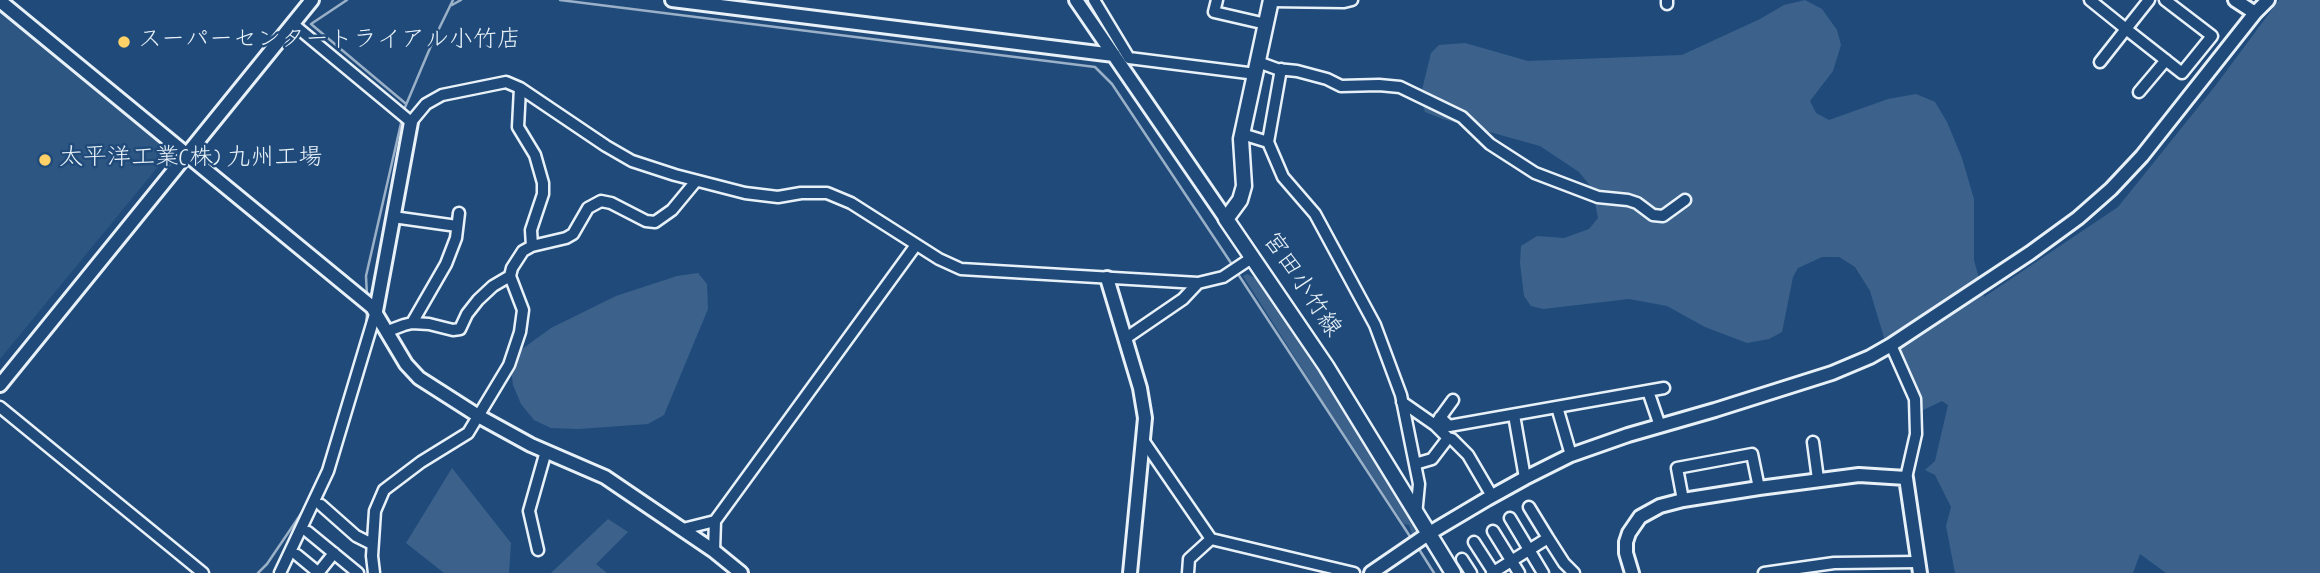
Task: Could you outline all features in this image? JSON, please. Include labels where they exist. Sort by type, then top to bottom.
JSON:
[{"type":"main road","points":[[1226,219],[1240,200],[1244,186],[1242,134],[1271,0]]},
{"type":"main road","name":"宮田小竹線","points":[[1226,219],[1326,366],[1453,573]]},
{"type":"street","points":[[0,385],[312,0]]},
{"type":"street","points":[[672,0],[1114,55]]},
{"type":"street","points":[[1076,0],[1226,219]]},
{"type":"street","points":[[1094,0],[1129,58],[1297,71],[1327,79],[1341,86],[1400,87],[1462,117],[1490,144],[1535,173],[1598,197],[1637,203],[1653,215],[1662,216],[1685,200]]},
{"type":"street","points":[[1217,0],[1214,12],[1266,23]]},
{"type":"street","points":[[1271,0],[1351,0]]},
{"type":"street","points":[[2090,0],[2182,73],[2212,36],[2165,0]]},
{"type":"street","points":[[2100,62],[2149,0]]},
{"type":"street","points":[[2235,0],[2255,13]]},
{"type":"street","points":[[1371,573],[1428,534],[1492,496],[1572,455],[1599,444],[1832,373],[1891,345],[2030,253],[2078,218],[2111,189],[2142,156],[2255,13],[2269,0]]},
{"type":"street","points":[[0,1],[374,309],[406,364],[419,378],[480,417],[546,451],[606,477],[714,551],[741,573]]},
{"type":"street","points":[[293,24],[409,120]]},
{"type":"street","points":[[2139,92],[2166,60]]},
{"type":"street","points":[[1281,69],[1268,142],[1283,177],[1315,214],[1375,325],[1402,402],[1419,484],[1416,516]]},
{"type":"street","points":[[280,573],[328,471],[374,309],[409,120],[426,104],[442,95],[506,82],[520,88],[632,161],[745,193],[778,197],[801,192],[827,193],[851,203],[939,259],[961,269],[1198,283],[1223,277],[1253,257]]},
{"type":"street","points":[[520,88],[518,127],[536,155],[543,183],[543,194],[531,230],[531,246]]},
{"type":"street","points":[[1242,134],[1268,142]]},
{"type":"street","points":[[374,573],[374,510],[384,490],[421,462],[468,433],[509,365],[520,332],[523,310],[510,276],[523,251],[531,246],[573,234],[588,208],[601,201],[655,222],[672,210],[696,180]]},
{"type":"street","points":[[412,323],[446,264],[456,238],[459,213]]},
{"type":"street","points":[[393,216],[457,226]]},
{"type":"street","points":[[714,551],[715,521],[916,245]]},
{"type":"street","points":[[388,331],[412,323],[460,329],[478,300],[493,286],[510,276]]},
{"type":"street","points":[[1107,278],[1144,404],[1130,573]]},
{"type":"street","points":[[1126,338],[1183,299],[1198,283]]},
{"type":"street","points":[[1764,573],[1834,563],[1919,568],[1906,478],[1916,434],[1915,400],[1891,345]]},
{"type":"street","points":[[1402,402],[1449,426],[1664,388]]},
{"type":"street","points":[[1648,391],[1660,426]]},
{"type":"street","points":[[1437,421],[1453,400]]},
{"type":"street","points":[[0,407],[203,573]]},
{"type":"street","points":[[1557,407],[1572,455]]},
{"type":"street","points":[[1514,415],[1525,478]]},
{"type":"street","points":[[1437,421],[1448,438],[1468,456],[1492,496]]},
{"type":"street","points":[[1415,464],[1432,459],[1448,438]]},
{"type":"street","points":[[1143,440],[1211,539],[1354,573]]},
{"type":"street","points":[[1813,442],[1818,479]]},
{"type":"street","points":[[538,550],[529,511],[546,451]]},
{"type":"street","points":[[1683,500],[1677,468],[1752,454],[1759,488]]},
{"type":"street","points":[[1632,573],[1626,542],[1634,524],[1649,511],[1683,500],[1818,479],[1859,475],[1906,478]]},
{"type":"street","points":[[321,505],[356,536],[372,544]]},
{"type":"street","points":[[1530,507],[1562,560],[1574,573]]},
{"type":"street","points":[[1510,518],[1545,573],[1562,560]]},
{"type":"street","points":[[682,529],[715,521]]},
{"type":"street","points":[[1493,531],[1519,573]]},
{"type":"street","points":[[308,532],[358,573]]},
{"type":"street","points":[[1474,542],[1493,573],[1548,538]]},
{"type":"street","points":[[1188,573],[1189,559],[1211,539]]},
{"type":"street","points":[[298,555],[318,573],[334,553]]},
{"type":"street","points":[[1462,559],[1471,573]]},
{"type":"street","points":[[1852,573],[1864,563]]},
{"type":"shaded area","points":[[1805,0],[1822,9],[1837,30],[1841,45],[1833,71],[1810,101],[1816,113],[1829,120],[1888,99],[1916,94],[1935,102],[1947,122],[1962,158],[1974,199],[1974,260],[1984,297],[2118,207],[2216,85],[2279,0],[2320,0],[2320,573],[2166,573],[2140,554],[2133,573],[1955,573],[1946,526],[1951,507],[1935,475],[1925,470],[1935,461],[1948,405],[1942,401],[1921,411],[1914,407],[1892,364],[1870,291],[1855,267],[1839,257],[1822,257],[1798,268],[1793,277],[1782,332],[1769,339],[1747,343],[1705,327],[1667,306],[1629,299],[1543,309],[1531,306],[1524,296],[1521,246],[1537,236],[1564,238],[1589,229],[1598,218],[1592,188],[1579,172],[1540,146],[1425,112],[1420,98],[1431,53],[1439,45],[1465,43],[1528,61],[1682,55],[1784,5]]},
{"type":"shaded area","points":[[0,11],[170,152],[0,359]]},
{"type":"shaded area","points":[[698,273],[707,284],[708,309],[664,415],[648,424],[579,429],[551,428],[534,420],[521,404],[513,385],[511,368],[518,352],[551,328],[616,296],[677,276]]},
{"type":"shaded area","points":[[1247,274],[1260,280],[1300,332],[1417,526],[1416,533],[1412,535],[1409,525],[1404,524],[1326,406],[1243,276]]},
{"type":"shaded area","points":[[452,468],[511,543],[509,573],[444,573],[406,543]]},
{"type":"shaded area","points":[[608,519],[628,532],[596,564],[607,573],[551,573]]},
{"type":"waterway","points":[[347,0],[311,24],[405,103]]},
{"type":"waterway","points":[[403,112],[453,0]]},
{"type":"waterway","points":[[452,5],[461,0]]},
{"type":"waterway","points":[[560,0],[1095,67],[1112,84],[1233,266]]},
{"type":"waterway","points":[[367,297],[366,276],[402,119]]},
{"type":"waterway","points":[[1236,271],[1413,541]]},
{"type":"waterway","points":[[366,328],[367,311]]},
{"type":"waterway","points":[[258,573],[307,505]]},
{"type":"waterway","points":[[1417,546],[1434,573]]},
{"type":"place","name":"スーパーセンタートライアル小竹店","points":[[124,42]]},
{"type":"place","name":"太平洋工業(株) 九州工場","points":[[45,160]]}]
